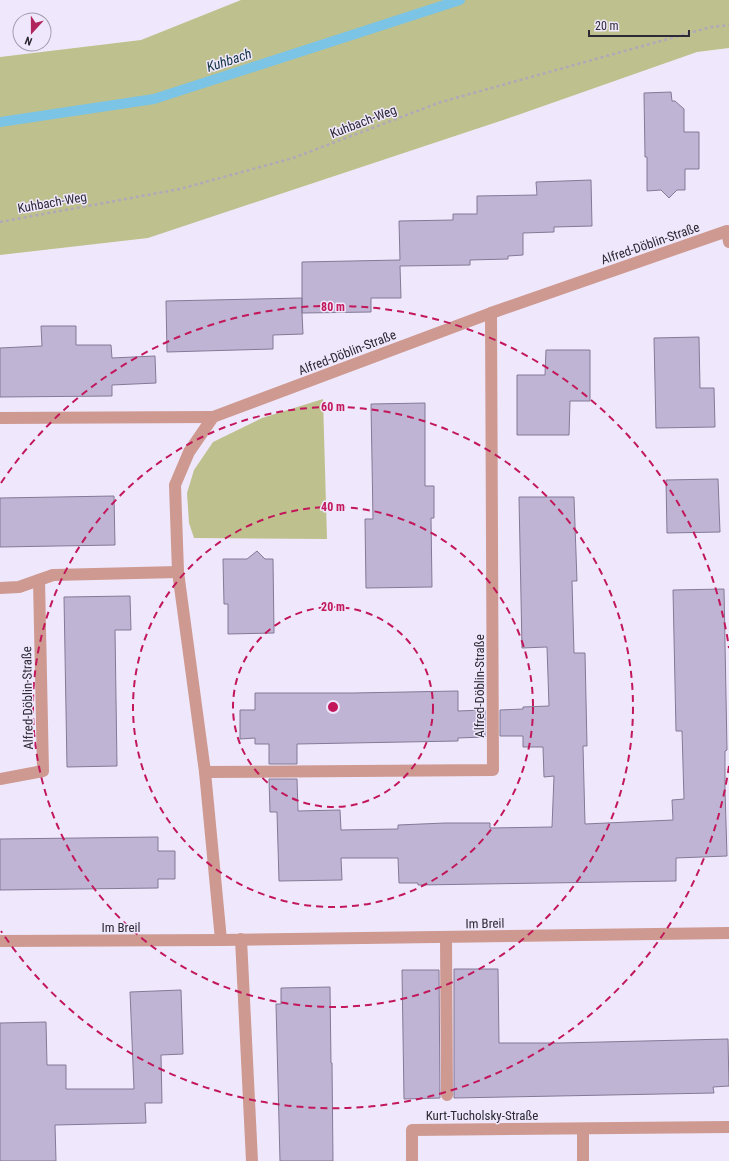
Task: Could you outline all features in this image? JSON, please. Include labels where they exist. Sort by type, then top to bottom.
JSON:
[{"type":"street","name":"Alfred-Döblin-Straße","points":[[0,418],[213,417],[491,313],[728,234]]},
{"type":"street","name":"Alfred-Döblin-Straße","points":[[205,772],[494,770],[491,313]]},
{"type":"street","points":[[213,417],[189,452],[175,485],[178,572],[205,772],[221,940]]},
{"type":"street","points":[[0,588],[19,587],[54,575],[178,572]]},
{"type":"street","name":"Alfred-Döblin-Straße","points":[[0,779],[43,771],[39,580]]},
{"type":"street","name":"Im Breil","points":[[0,941],[221,940],[729,933]]},
{"type":"street","points":[[446,937],[447,1095]]},
{"type":"street","points":[[242,939],[252,1161]]},
{"type":"street","name":"Kurt-Tucholsky-Straße","points":[[412,1161],[412,1130],[729,1127]]},
{"type":"street","points":[[583,1129],[583,1161]]},
{"type":"path","name":"Kuhbach-Weg","points":[[0,222],[180,189],[293,158],[441,102],[711,28],[729,25]]},
{"type":"green space","points":[[241,0],[729,0],[729,48],[697,52],[515,116],[148,238],[0,255],[0,57],[52,52],[52,51],[141,40]]},
{"type":"green space","points":[[323,399],[327,539],[194,538],[189,523],[187,493],[194,470],[213,442],[262,418]]},
{"type":"building","points":[[671,92],[672,101],[675,101],[684,109],[684,132],[699,132],[699,169],[685,169],[685,190],[677,190],[669,198],[661,190],[647,191],[644,93]]},
{"type":"building","points":[[591,180],[592,226],[554,227],[554,232],[523,233],[523,255],[508,256],[508,259],[470,260],[470,265],[400,266],[401,298],[371,298],[371,312],[302,313],[303,334],[273,335],[273,349],[167,352],[166,301],[302,298],[302,262],[400,260],[399,221],[453,220],[453,214],[477,214],[477,196],[537,195],[536,182]]},
{"type":"building","points":[[41,326],[76,326],[76,345],[111,345],[112,358],[155,356],[156,383],[112,385],[112,396],[0,397],[0,348],[42,346]]},
{"type":"building","points":[[699,337],[700,388],[714,388],[715,427],[656,428],[654,338]]},
{"type":"building","points":[[546,350],[590,350],[590,401],[570,401],[569,435],[517,435],[517,375],[545,375]]},
{"type":"building","points":[[425,403],[425,486],[434,486],[434,518],[431,518],[432,587],[366,588],[365,519],[373,519],[371,404]]},
{"type":"building","points":[[718,479],[720,532],[667,533],[666,480]]},
{"type":"building","points":[[114,496],[115,545],[0,547],[0,498]]},
{"type":"building","points":[[519,497],[574,497],[577,581],[572,581],[574,653],[585,653],[587,746],[583,746],[585,824],[673,820],[672,800],[684,799],[682,731],[676,731],[673,590],[724,589],[727,750],[725,751],[725,790],[727,856],[676,858],[676,881],[418,885],[418,883],[399,883],[398,858],[341,858],[342,880],[279,881],[277,812],[270,812],[269,779],[297,779],[298,811],[340,810],[341,830],[398,829],[398,825],[445,823],[490,823],[490,828],[552,827],[554,776],[544,777],[543,747],[523,747],[523,736],[500,736],[500,710],[549,706],[547,647],[522,648]]},
{"type":"building","points":[[257,551],[265,559],[273,559],[274,633],[228,634],[228,604],[224,604],[223,559],[247,559]]},
{"type":"building","points":[[130,596],[131,630],[115,630],[117,766],[67,767],[64,597]]},
{"type":"building","points":[[458,691],[458,711],[485,710],[485,737],[458,738],[458,741],[297,744],[297,764],[269,764],[269,744],[255,744],[255,738],[240,739],[240,710],[255,710],[255,693]]},
{"type":"building","points":[[158,837],[158,851],[175,851],[175,879],[158,879],[158,888],[0,890],[0,839]]},
{"type":"building","points":[[454,969],[498,969],[499,1043],[728,1039],[729,1086],[713,1087],[714,1093],[454,1098]]},
{"type":"building","points":[[402,970],[439,970],[440,1098],[404,1099]]},
{"type":"building","points":[[330,987],[333,1161],[280,1161],[276,1004],[281,1004],[281,988]]},
{"type":"building","points":[[181,990],[183,1054],[161,1055],[162,1103],[145,1103],[146,1123],[55,1125],[56,1161],[0,1161],[0,1023],[46,1022],[47,1065],[66,1065],[66,1089],[134,1089],[130,992]]},
{"type":"waterway","name":"Kuhbach","points":[[0,122],[154,99],[460,0]]}]
